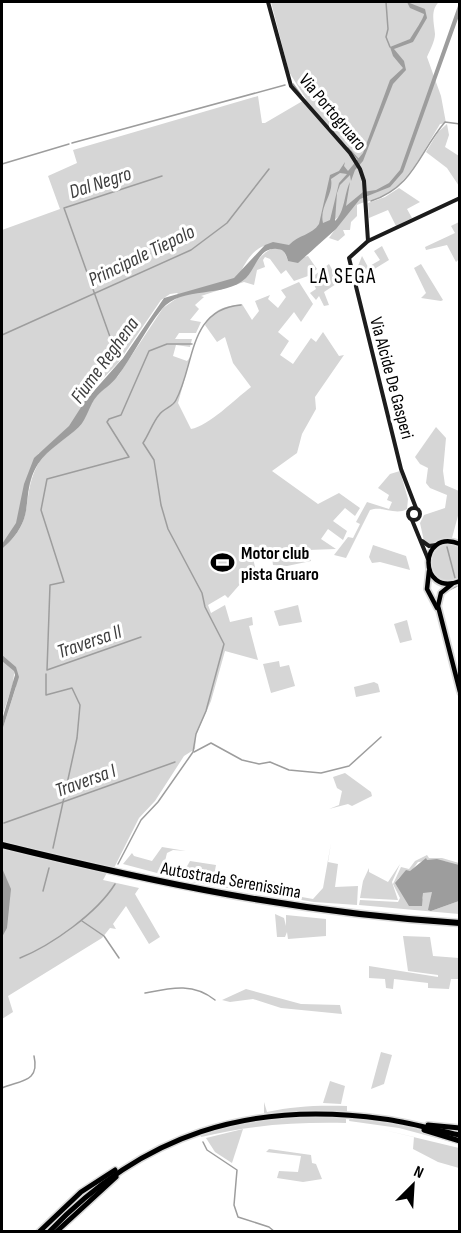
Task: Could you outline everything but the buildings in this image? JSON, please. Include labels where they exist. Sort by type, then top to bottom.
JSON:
[{"type":"highway","name":"Autostrada Serenissima","points":[[5,848],[151,885],[225,900],[361,919],[459,925]]},
{"type":"highway","points":[[39,1232],[81,1192],[166,1143],[200,1131],[255,1119],[324,1114],[459,1128]]},
{"type":"highway","points":[[409,1124],[457,1134]]},
{"type":"highway","points":[[409,1124],[459,1142]]},
{"type":"highway","points":[[49,1232],[87,1195],[137,1159]]},
{"type":"highway","points":[[56,1232],[137,1159]]},
{"type":"main road","name":"Via Portogruaro","points":[[268,2],[291,86],[360,167],[365,188],[368,241]]},
{"type":"main road","points":[[368,241],[459,198]]},
{"type":"main road","name":"Via Alcide De Gasperi","points":[[368,241],[352,254],[348,266],[408,494],[409,509]]},
{"type":"main road","name":"Via Alcide De Gasperi","points":[[408,494],[416,508]]},
{"type":"main road","points":[[417,527],[420,512],[416,508],[409,509],[408,516],[417,527],[428,559],[428,589],[440,613]]},
{"type":"main road","points":[[412,520],[419,517]]},
{"type":"main road","points":[[420,538],[425,545],[436,545],[447,541],[459,544]]},
{"type":"main road","points":[[428,559],[436,545]]},
{"type":"main road","points":[[429,572],[437,580],[452,584]]},
{"type":"main road","points":[[459,581],[439,596],[440,613],[459,692]]},
{"type":"shaded area","points":[[271,2],[439,2],[434,13],[434,40],[427,57],[441,96],[446,123],[440,124],[408,175],[380,198],[357,205],[357,216],[351,222],[350,230],[343,230],[345,235],[338,241],[329,238],[348,211],[333,221],[315,247],[306,255],[293,258],[283,247],[268,245],[259,248],[247,260],[238,280],[214,289],[238,283],[270,249],[277,248],[283,251],[288,261],[308,256],[317,269],[308,276],[294,281],[286,270],[281,274],[270,259],[265,257],[263,260],[265,267],[257,270],[254,285],[244,282],[201,296],[204,297],[195,305],[199,309],[190,320],[201,322],[196,333],[179,333],[175,339],[192,339],[190,347],[176,345],[173,356],[187,361],[191,356],[178,403],[191,429],[214,418],[251,387],[233,363],[225,337],[217,342],[205,325],[209,319],[220,309],[242,304],[252,320],[259,311],[255,301],[270,295],[268,299],[278,308],[286,297],[281,290],[299,282],[313,304],[301,322],[294,312],[278,332],[289,341],[280,355],[293,364],[311,338],[316,342],[323,332],[339,356],[344,355],[315,397],[316,409],[302,434],[297,453],[272,471],[318,504],[339,493],[360,508],[355,516],[345,508],[333,521],[347,531],[343,540],[328,529],[321,539],[336,549],[308,550],[311,561],[287,566],[273,565],[272,557],[258,555],[253,558],[255,567],[228,598],[225,595],[208,605],[211,613],[225,605],[230,622],[252,617],[253,625],[249,626],[258,660],[225,651],[211,701],[196,735],[195,749],[184,756],[155,801],[139,818],[113,870],[109,869],[103,880],[139,888],[135,894],[160,937],[149,944],[126,906],[113,924],[116,929],[110,928],[102,938],[8,996],[13,1012],[2,1019],[2,731],[16,687],[15,666],[13,683],[2,717],[2,549],[13,538],[24,519],[29,489],[37,466],[52,449],[81,425],[38,454],[23,510],[10,537],[2,544],[2,230],[60,209],[48,176],[77,163],[73,150],[258,96],[262,123],[265,123],[306,99],[289,72]],"holes":[[[177,293],[180,296],[163,308],[118,376],[96,396],[87,411],[85,400],[88,394],[118,363],[161,300],[170,294]]]},
{"type":"shaded area","points":[[407,2],[425,9],[427,18],[413,42],[394,49],[404,61],[406,70],[393,84],[363,161],[355,170],[351,181],[350,175],[340,185],[337,193],[335,221],[341,213],[350,182],[346,206],[363,192],[376,190],[389,183],[400,170],[459,3],[459,16],[403,172],[390,187],[360,199],[336,229],[298,263],[288,261],[281,250],[271,249],[258,259],[246,278],[237,284],[215,291],[180,297],[162,309],[117,377],[94,400],[82,424],[47,453],[38,464],[32,475],[25,516],[21,526],[2,549],[2,544],[16,523],[24,484],[34,458],[69,426],[85,401],[123,358],[164,298],[234,278],[265,245],[273,242],[289,245],[316,228],[319,224],[330,175],[339,171],[345,162],[344,166],[348,171],[363,153],[390,80],[403,68],[393,56],[390,47],[410,39],[422,19],[424,14],[410,8]],"holes":[[[340,173],[347,174],[339,183],[330,220],[323,223],[323,211],[331,179]]]},
{"type":"shaded area","points":[[447,124],[449,135],[445,147],[459,156],[459,186],[447,168],[426,152],[438,132]]},
{"type":"shaded area","points":[[399,188],[420,202],[407,209],[412,218],[396,226],[388,210],[369,218],[368,203],[385,197]]},
{"type":"shaded area","points":[[459,222],[459,259],[456,262],[447,245],[426,250],[425,247],[455,233],[451,226]]},
{"type":"shaded area","points":[[382,246],[389,260],[363,276],[358,266],[362,256],[368,267],[380,260],[374,251]]},
{"type":"shaded area","points":[[329,264],[339,282],[324,292],[329,305],[324,306],[319,296],[316,300],[310,293],[316,289],[311,278]]},
{"type":"shaded area","points":[[421,264],[443,300],[421,298],[426,293],[414,268]]},
{"type":"shaded area","points":[[436,427],[446,438],[443,471],[445,485],[459,491],[459,512],[452,538],[429,545],[424,541],[420,523],[424,515],[445,508],[447,495],[430,488],[426,483],[428,468],[420,464],[415,457]]},
{"type":"shaded area","points":[[400,471],[408,499],[407,509],[402,511],[370,510],[346,558],[334,555],[348,537],[353,538],[360,524],[356,522],[367,502],[389,509],[392,502],[387,500],[389,495],[378,488],[390,474]]},
{"type":"shaded area","points":[[449,544],[459,547],[460,579],[445,581],[434,572],[430,561],[436,550]]},
{"type":"shaded area","points":[[373,545],[406,556],[410,570],[380,562],[372,563],[369,557]]},
{"type":"shaded area","points":[[298,605],[302,622],[279,626],[274,611]]},
{"type":"shaded area","points":[[407,620],[412,640],[400,643],[394,624]]},
{"type":"shaded area","points":[[2,655],[16,667],[19,677],[2,731],[2,720],[15,675],[14,671],[2,661]]},
{"type":"shaded area","points":[[279,661],[280,667],[289,665],[295,686],[271,693],[263,664]]},
{"type":"shaded area","points":[[374,682],[378,684],[380,692],[356,697],[354,687]]},
{"type":"shaded area","points":[[345,773],[371,792],[372,796],[352,806],[348,804],[329,809],[339,805],[342,791],[337,788],[333,777]]},
{"type":"shaded area","points":[[331,843],[328,862],[338,864],[335,887],[358,886],[357,905],[314,902],[191,882],[123,864],[132,853],[134,856],[152,861],[162,847],[186,851],[173,850],[167,853],[164,865],[174,874],[313,899],[323,888]]},
{"type":"shaded area","points":[[427,855],[429,858],[442,858],[459,863],[459,869],[445,861],[418,862],[410,873],[405,872],[398,879],[423,899],[423,892],[432,892],[431,911],[459,901],[459,914],[359,905],[360,900],[398,902],[400,898],[393,884],[401,867],[409,869],[415,861]]},
{"type":"shaded area","points":[[426,858],[459,865],[459,901],[428,910],[432,892],[423,893],[422,906],[409,906],[395,883],[406,870],[410,871]]},
{"type":"shaded area","points":[[190,861],[216,865],[214,876],[209,879],[190,875],[186,868]]},
{"type":"shaded area","points":[[400,864],[392,882],[398,900],[360,898],[363,881],[369,868],[369,872],[388,882]]},
{"type":"shaded area","points":[[2,868],[11,889],[7,928],[2,937]]},
{"type":"shaded area","points":[[248,878],[275,882],[285,889],[239,883]]},
{"type":"shaded area","points":[[275,914],[284,918],[286,926],[286,915],[326,919],[326,936],[288,939],[287,932],[285,937],[277,937]]},
{"type":"shaded area","points":[[403,936],[430,937],[433,956],[459,958],[459,979],[451,979],[449,989],[428,988],[428,983],[394,979],[393,989],[386,988],[385,979],[369,978],[369,966],[438,977],[438,975],[408,971]]},
{"type":"shaded area","points":[[246,989],[301,1004],[340,1005],[342,1014],[281,1008],[253,999],[230,1002],[222,1000]]},
{"type":"shaded area","points":[[381,1052],[392,1055],[384,1084],[371,1089]]},
{"type":"shaded area","points":[[330,1081],[345,1086],[341,1104],[323,1103]]},
{"type":"shaded area","points":[[264,1102],[267,1112],[297,1107],[347,1106],[347,1112],[264,1113]]},
{"type":"shaded area","points":[[293,1116],[346,1117],[346,1123],[273,1125],[201,1137],[200,1134],[252,1121]]},
{"type":"shaded area","points":[[350,1117],[403,1124],[459,1144],[399,1128],[349,1121]]},
{"type":"shaded area","points":[[243,1129],[232,1163],[215,1152],[206,1138]]},
{"type":"shaded area","points":[[414,1137],[459,1148],[459,1168],[438,1162],[413,1149]]},
{"type":"shaded area","points":[[269,1149],[311,1155],[312,1163],[316,1164],[322,1179],[303,1182],[277,1178],[279,1171],[298,1172],[301,1156],[266,1152]]},
{"type":"waterway","points":[[386,2],[388,29],[386,37],[390,47]]},
{"type":"waterway","points":[[293,84],[301,95]]},
{"type":"waterway","points":[[72,143],[285,85]]},
{"type":"waterway","points":[[371,201],[385,195],[406,178],[445,122],[460,124]]},
{"type":"waterway","points":[[2,164],[69,144]]},
{"type":"waterway","points":[[348,148],[359,160]]},
{"type":"waterway","name":"Principale Tiepolo","points":[[2,335],[191,250],[227,223],[269,169]]},
{"type":"waterway","name":"Dal Negro","points":[[114,348],[64,208],[162,176]]},
{"type":"waterway","points":[[118,864],[141,820],[158,802],[193,752],[196,734],[206,711],[224,644],[205,607],[202,593],[168,529],[161,505],[154,460],[143,443],[159,415],[176,400],[202,328],[211,317],[224,309],[241,305]]},
{"type":"waterway","name":"Traversa II","points":[[141,637],[47,670],[50,585],[64,582],[41,510],[47,479],[129,457],[107,422],[121,415],[149,351],[167,344],[192,344]]},
{"type":"waterway","points":[[447,547],[455,578]]},
{"type":"waterway","points":[[447,591],[457,586]]},
{"type":"waterway","points":[[46,674],[46,695],[72,688],[80,705],[77,738],[53,848]]},
{"type":"waterway","points":[[194,752],[211,743],[242,760],[259,764],[270,762],[289,770],[321,773],[349,766],[381,737]]},
{"type":"waterway","name":"Traversa I","points":[[4,823],[175,762]]},
{"type":"waterway","points":[[43,891],[49,868]]},
{"type":"waterway","points":[[20,958],[46,945],[73,927],[97,906],[115,884]]},
{"type":"waterway","points":[[82,921],[104,936],[119,958]]},
{"type":"waterway","points":[[145,993],[181,988],[207,994],[215,1000]]},
{"type":"waterway","points":[[2,1088],[32,1075],[35,1065],[34,1056]]},
{"type":"waterway","points":[[203,1142],[207,1150],[237,1170],[234,1205],[238,1217],[269,1227],[275,1232]]},
{"type":"place","name":"Motor club pista Gruaro","points":[[223,563]]},
{"type":"district","name":"LA SEGA","points":[[343,276]]},
{"type":"water label","name":"Fiume Reghena","points":[[104,360]]}]
